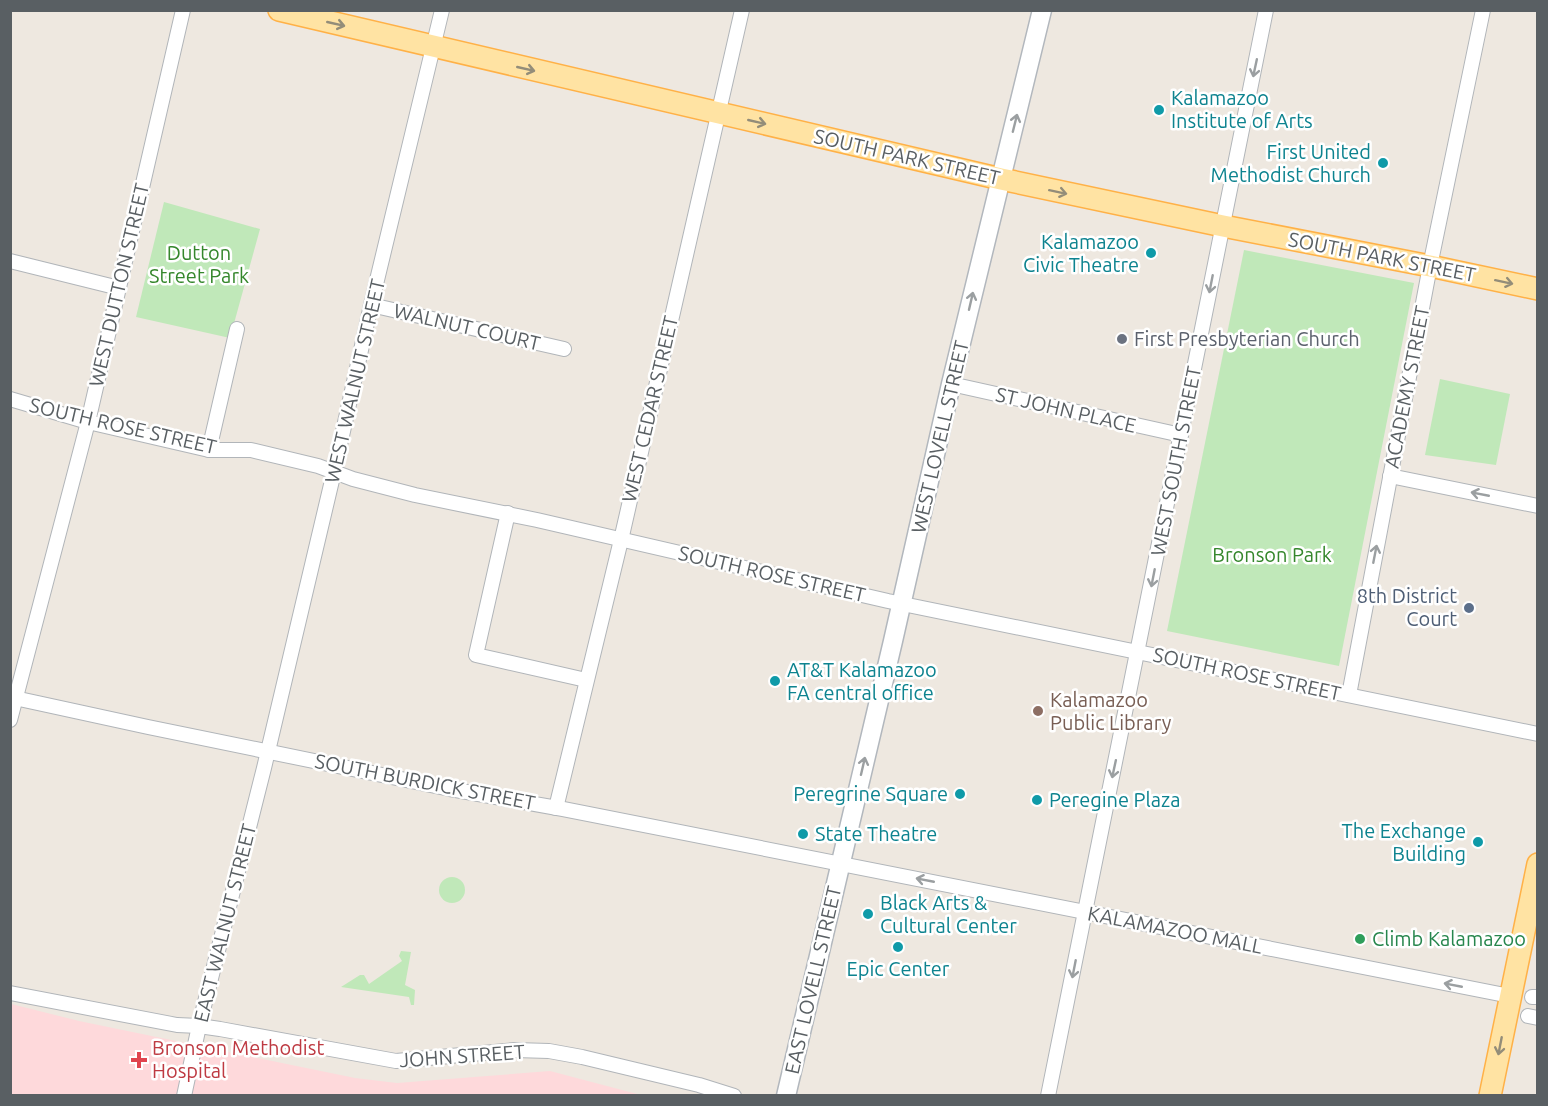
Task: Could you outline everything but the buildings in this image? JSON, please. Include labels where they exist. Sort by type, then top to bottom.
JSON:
[{"type":"main road","name":"SOUTH PARK STREET","points":[[279,10],[1001,179],[1538,289]]},
{"type":"main road","points":[[1490,1095],[1538,864]]},
{"type":"street","name":"WEST DUTTON STREET","points":[[10,720],[13,698],[88,422],[183,10]]},
{"type":"street","name":"WEST WALNUT STREET","points":[[267,751],[442,10]]},
{"type":"street","name":"WEST CEDAR STREET","points":[[556,808],[621,540],[742,10]]},
{"type":"street","name":"WEST LOVELL STREET","points":[[840,864],[902,604],[951,384],[1042,10]]},
{"type":"street","name":"WEST SOUTH STREET","points":[[1048,1095],[1266,10]]},
{"type":"street","name":"ACADEMY STREET","points":[[1349,694],[1430,266],[1483,10]]},
{"type":"street","points":[[10,261],[118,288]]},
{"type":"street","name":"WALNUT COURT","points":[[371,305],[564,349]]},
{"type":"street","points":[[209,450],[237,329]]},
{"type":"street","name":"ST JOHN PLACE","points":[[951,384],[1181,435]]},
{"type":"street","name":"SOUTH ROSE STREET","points":[[10,399],[88,422],[209,450],[251,450],[318,466],[353,479],[415,495],[508,513],[902,604],[1538,734]]},
{"type":"street","points":[[1390,476],[1538,506]]},
{"type":"street","points":[[508,513],[476,655],[586,680]]},
{"type":"street","name":"SOUTH BURDICK STREET","points":[[13,698],[450,789],[840,864]]},
{"type":"street","name":"EAST WALNUT STREET","points":[[184,1095],[267,751]]},
{"type":"street","name":"KALAMAZOO MALL","points":[[840,864],[1510,996]]},
{"type":"street","name":"EAST LOVELL STREET","points":[[786,1095],[840,864]]},
{"type":"street","name":"JOHN STREET","points":[[10,993],[177,1026],[199,1026],[396,1061],[515,1050],[549,1052],[582,1057],[734,1095]]},
{"type":"shaded area","name":"Bronson Methodist Hospital","points":[[11,1004],[79,1021],[355,1078],[397,1083],[550,1071],[641,1095],[11,1096]]},
{"type":"green space","name":"Dutton Street Park","points":[[164,202],[260,229],[230,338],[136,317]]},
{"type":"green space","name":"Bronson Park","points":[[1244,250],[1414,283],[1339,666],[1167,631]]},
{"type":"green space","points":[[1440,379],[1510,394],[1496,465],[1425,455]]},
{"type":"green space","points":[[452,877],[461,881],[465,890],[461,899],[452,903],[443,899],[439,890],[443,881]]},
{"type":"green space","points":[[401,951],[411,952],[405,985],[415,990],[414,1005],[411,1005],[409,997],[341,987],[360,975],[364,975],[369,984],[402,961],[399,956]]},
{"type":"place","name":"Kalamazoo Institute of Arts","points":[[1159,110]]},
{"type":"place","name":"First United Methodist Church","points":[[1383,163]]},
{"type":"place","name":"Kalamazoo Civic Theatre","points":[[1151,253]]},
{"type":"place","name":"First Presbyterian Church","points":[[1122,339]]},
{"type":"place","name":"8th District Court","points":[[1469,608]]},
{"type":"place","name":"AT&T Kalamazoo FA central office","points":[[775,681]]},
{"type":"place","name":"Kalamazoo Public Library","points":[[1038,711]]},
{"type":"place","name":"Peregrine Square","points":[[960,794]]},
{"type":"place","name":"Peregine Plaza","points":[[1037,800]]},
{"type":"place","name":"State Theatre","points":[[803,834]]},
{"type":"place","name":"The Exchange Building","points":[[1478,842]]},
{"type":"place","name":"Black Arts & Cultural Center","points":[[868,914]]},
{"type":"place","name":"Climb Kalamazoo","points":[[1360,939]]},
{"type":"place","name":"Epic Center","points":[[898,947]]},
{"type":"place","name":"Bronson Methodist Hospital","points":[[139,1060]]}]
